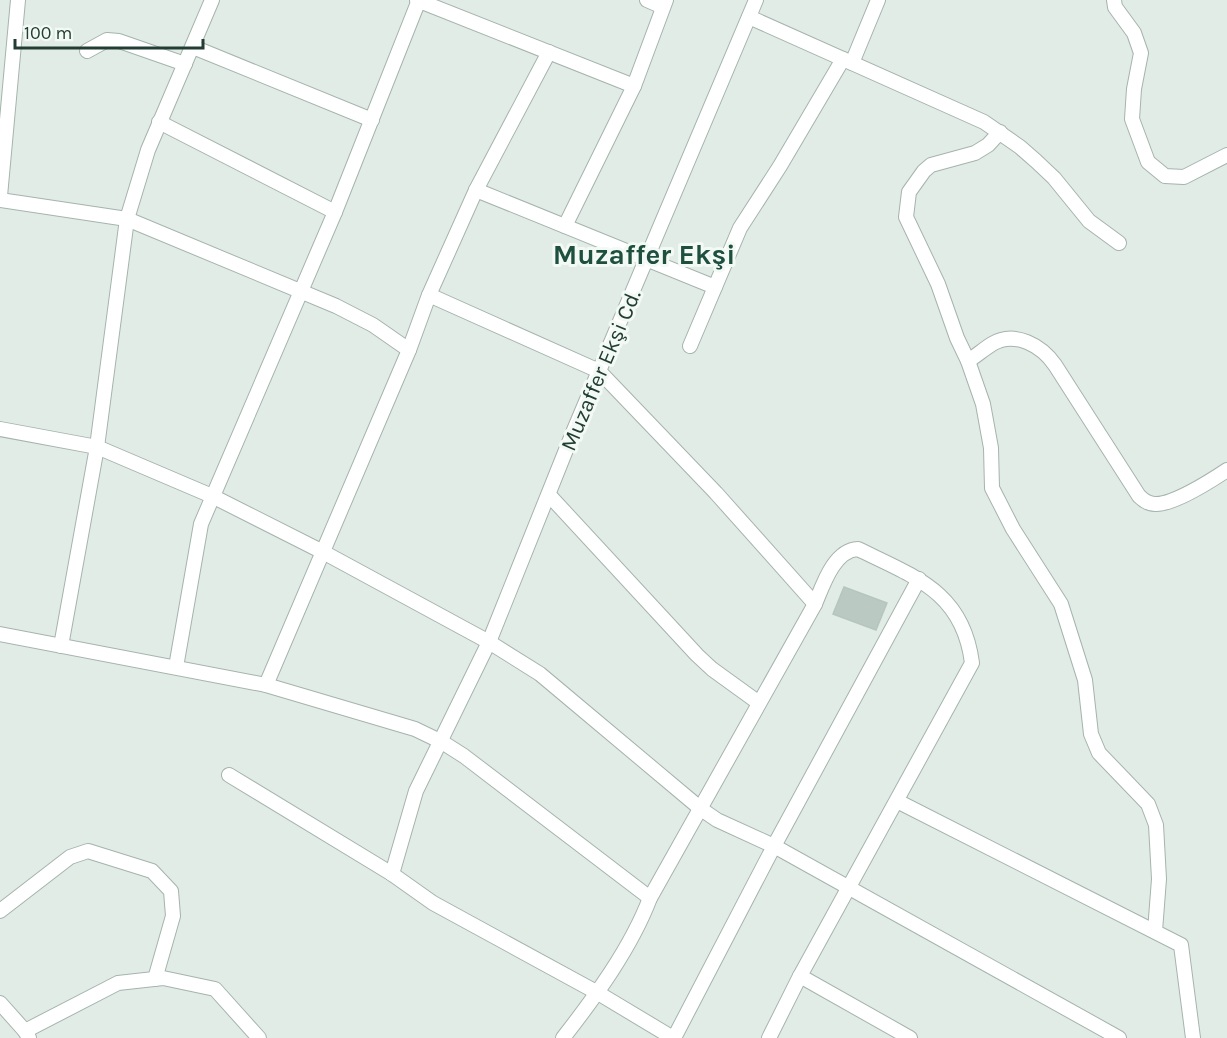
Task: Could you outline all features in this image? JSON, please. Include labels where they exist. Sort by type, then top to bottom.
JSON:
[{"type":"street","points":[[18,0],[0,198],[127,219],[354,315],[409,350]]},
{"type":"street","points":[[61,646],[96,447],[127,219],[137,182],[159,122],[212,0]]},
{"type":"street","points":[[176,667],[201,524],[335,212],[418,0],[634,86]]},
{"type":"street","points":[[565,226],[634,86],[665,3],[647,0]]},
{"type":"street","name":"Muzaffer Ekşi Cd.","points":[[392,874],[416,791],[489,642],[574,430],[756,0]]},
{"type":"street","points":[[690,346],[740,228],[848,61],[878,0]]},
{"type":"street","points":[[1114,0],[1115,7],[1134,33],[1141,52],[1134,89],[1132,119],[1148,162],[1165,176],[1184,177],[1227,155]]},
{"type":"street","points":[[749,17],[904,88],[966,113],[1000,132],[1054,178],[1089,221],[1119,243]]},
{"type":"street","points":[[87,51],[106,40],[119,41],[184,64]]},
{"type":"street","points":[[193,47],[372,120]]},
{"type":"street","points":[[266,686],[409,350],[429,295],[476,190],[549,52]]},
{"type":"street","points":[[159,122],[335,212]]},
{"type":"street","points":[[1000,132],[988,145],[975,153],[931,165],[924,171],[909,192],[905,209],[906,218],[938,284],[983,404],[992,448],[992,488],[1013,530],[1061,603],[1085,680],[1091,734],[1100,753],[1148,804],[1156,825],[1159,879],[1155,931]]},
{"type":"street","points":[[476,190],[715,287]]},
{"type":"street","points":[[429,295],[600,370],[716,493],[815,604]]},
{"type":"street","points":[[968,361],[1001,340],[1026,341],[1042,350],[1055,365],[1139,496],[1148,503],[1160,504],[1184,495],[1227,470]]},
{"type":"street","points":[[0,429],[96,447],[212,496],[489,642],[540,674],[717,820],[774,846],[1119,1038]]},
{"type":"street","points":[[549,495],[697,655],[712,669],[759,703]]},
{"type":"street","points":[[563,1038],[598,993],[644,914],[650,898],[815,604],[825,580],[841,555],[850,549],[858,549],[919,579],[951,605],[963,624],[970,644],[972,663],[800,976],[769,1038]]},
{"type":"street","points":[[229,775],[392,874],[433,903],[598,993],[674,1038],[774,846],[919,579]]},
{"type":"street","points":[[0,634],[266,686],[415,729],[464,756],[650,898]]},
{"type":"street","points":[[897,801],[1181,945],[1193,1038]]},
{"type":"street","points":[[0,911],[70,857],[88,850],[152,871],[171,891],[173,916],[155,979]]},
{"type":"street","points":[[800,976],[910,1038]]},
{"type":"street","points":[[0,1003],[27,1034],[118,983],[163,978],[215,989],[259,1038]]},
{"type":"building","points":[[844,587],[887,603],[876,630],[833,614]]},
{"type":"district","name":"Muzaffer Ekşi","points":[[644,254]]}]
